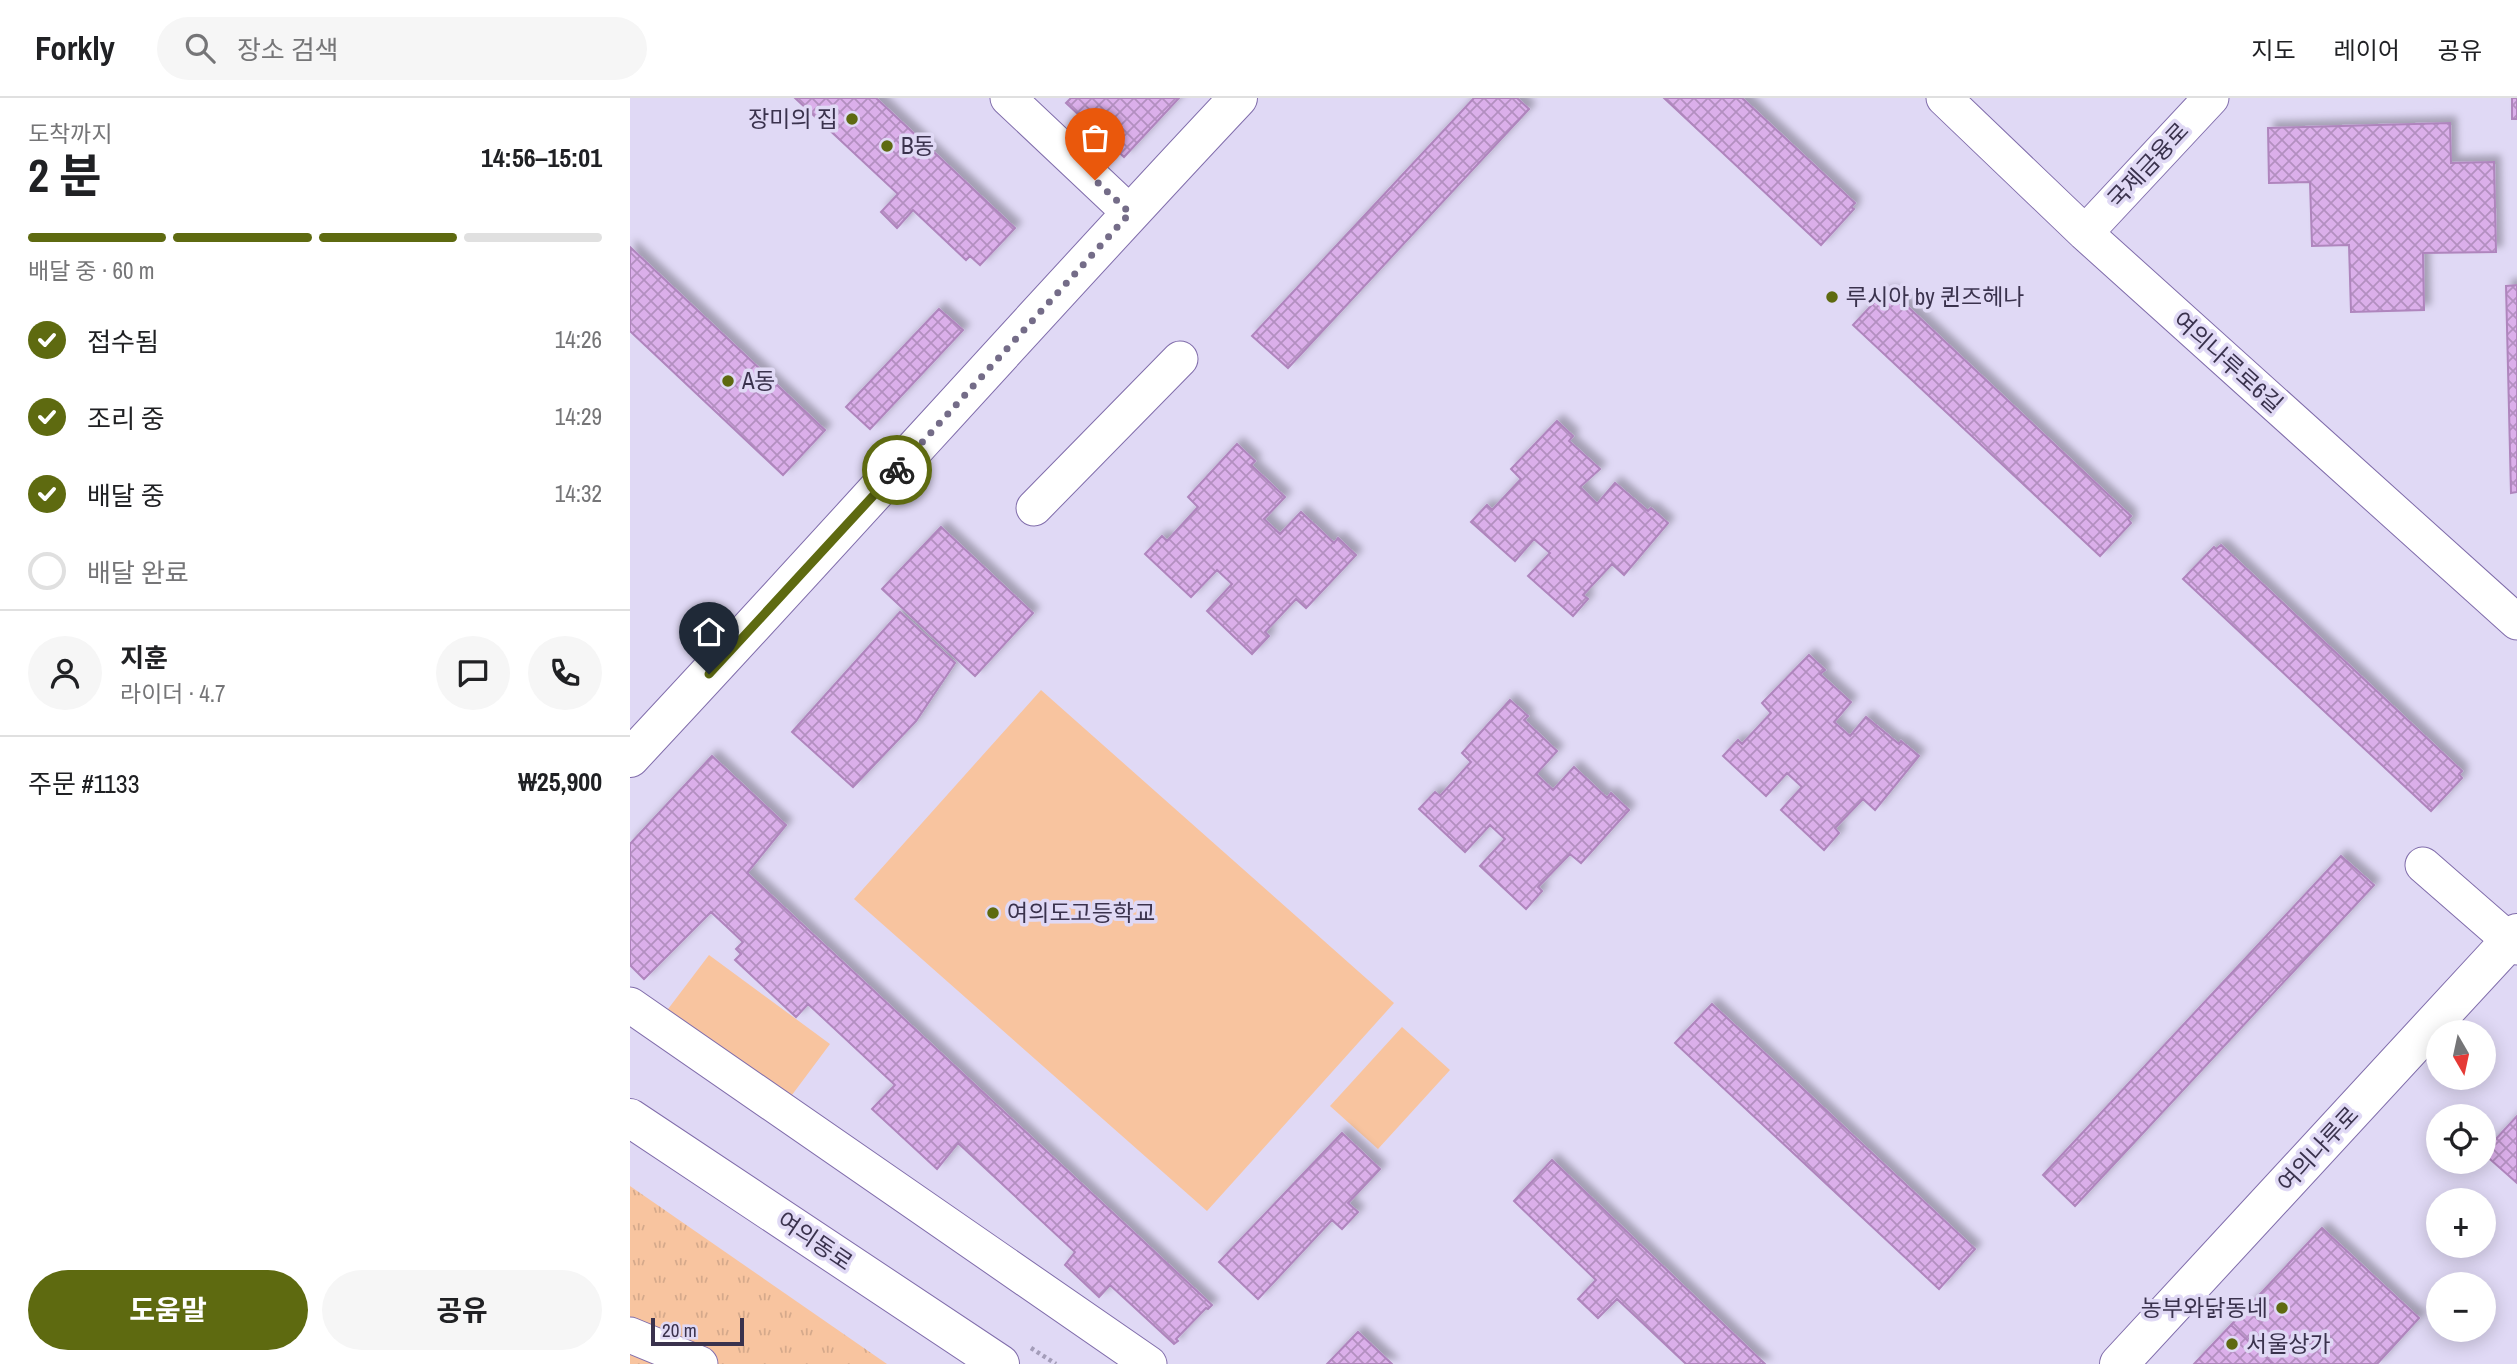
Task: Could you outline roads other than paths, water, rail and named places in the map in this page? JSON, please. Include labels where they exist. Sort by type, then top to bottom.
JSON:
[{"type":"street","points":[[1008,98],[1130,213]]},
{"type":"street","points":[[630,758],[1238,98]]},
{"type":"street","name":"여의나루로6길","points":[[1944,98],[2085,233],[2517,622]]},
{"type":"street","name":"국제금융로","points":[[2085,233],[2211,98]]},
{"type":"street","points":[[1034,508],[1180,359]]},
{"type":"street","points":[[2423,865],[2515,940]]},
{"type":"street","name":"여의나루로","points":[[2119,1364],[2515,940]]},
{"type":"street","points":[[630,1005],[1149,1364]]},
{"type":"street","name":"여의동로","points":[[630,1118],[1000,1364]]},
{"type":"street","points":[[630,1335],[700,1364]]},
{"type":"place","name":"장미의 집","points":[[852,119]]},
{"type":"place","name":"B동","points":[[887,146]]},
{"type":"place","name":"루시아 by 퀸즈헤나","points":[[1832,297]]},
{"type":"place","name":"A동","points":[[728,381]]},
{"type":"place","name":"여의도고등학교","points":[[993,913]]},
{"type":"place","name":"농부와닭동네","points":[[2282,1308]]},
{"type":"place","name":"서울상가","points":[[2232,1344]]}]
